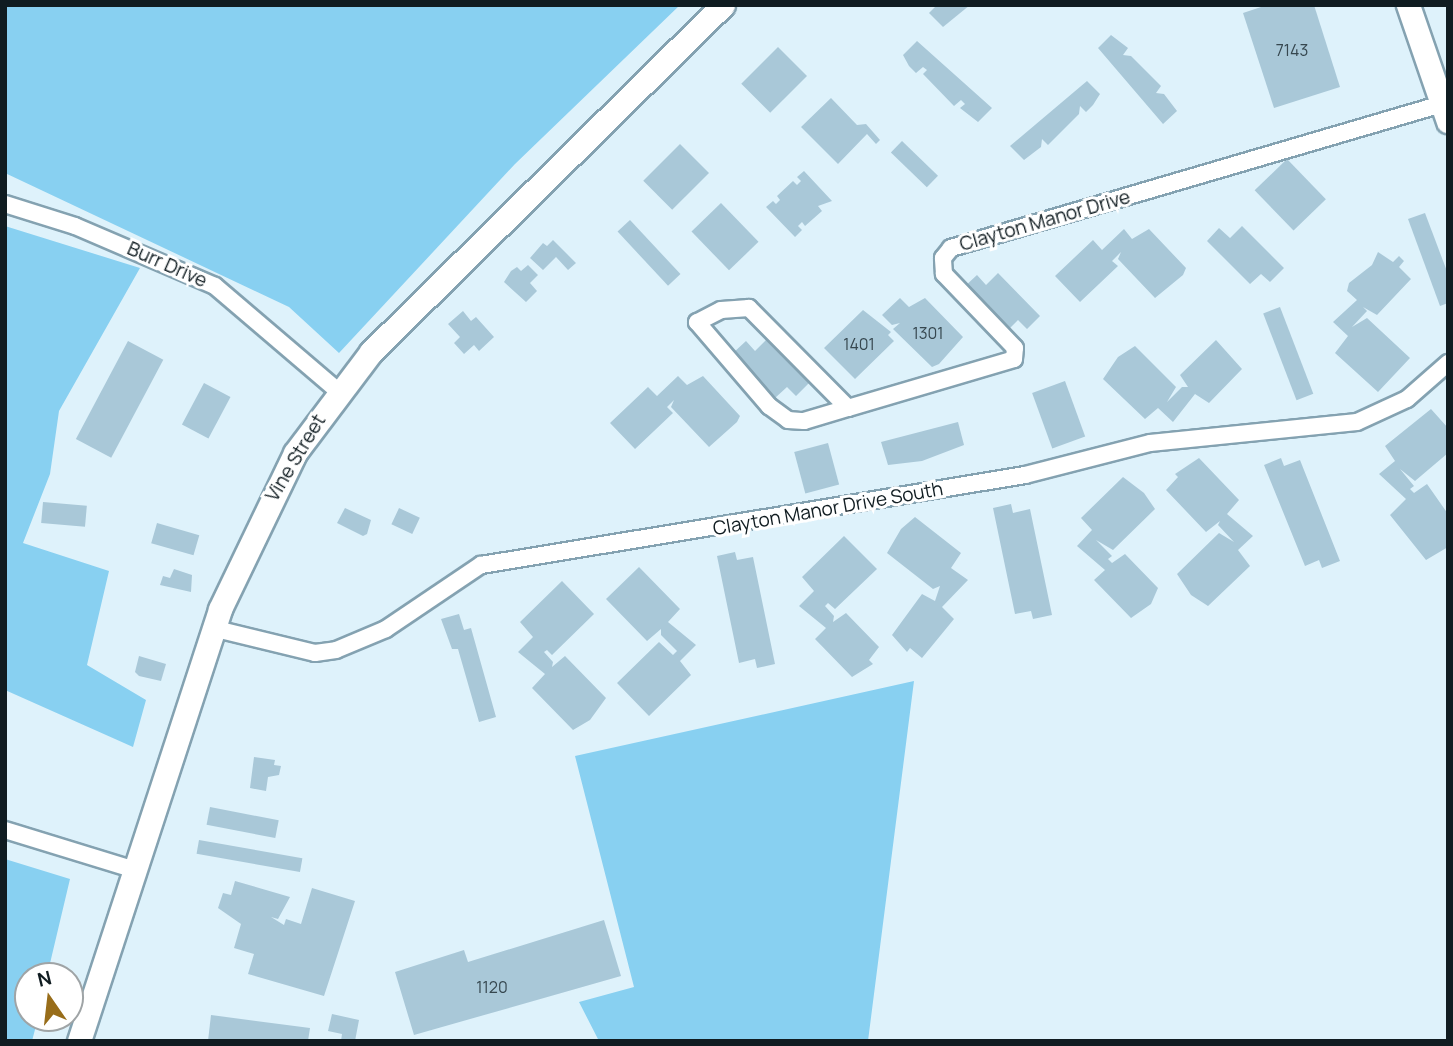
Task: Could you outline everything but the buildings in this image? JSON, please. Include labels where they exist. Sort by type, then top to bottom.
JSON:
[{"type":"street","name":"Vine Street","points":[[79,1041],[132,869],[212,628],[269,500],[338,391],[472,250],[723,5]]},
{"type":"street","points":[[1408,5],[1445,113]]},
{"type":"street","name":"Clayton Manor Drive","points":[[848,408],[749,308],[721,310],[697,322],[769,406],[788,420],[804,421],[1014,359],[1015,348],[944,274],[943,257],[951,248],[1445,113]]},
{"type":"street","name":"Burr Drive","points":[[5,204],[75,226],[215,286],[338,391]]},
{"type":"street","name":"Clayton Manor Drive South","points":[[212,628],[315,653],[336,650],[386,629],[481,565],[1025,475],[1150,443],[1357,422],[1407,399],[1448,363]]},
{"type":"street","points":[[5,830],[132,869]]},
{"type":"shaded area","points":[[5,5],[680,5],[515,164],[339,353],[289,307],[5,173]]},
{"type":"shaded area","points":[[5,226],[140,268],[59,411],[50,474],[23,543],[109,571],[87,665],[146,700],[133,747],[5,690]]},
{"type":"shaded area","points":[[914,681],[868,1041],[599,1041],[579,1002],[634,987],[575,756]]},
{"type":"shaded area","points":[[5,859],[70,879],[50,962],[14,962],[14,1032],[34,1032],[32,1041],[5,1041]]}]
